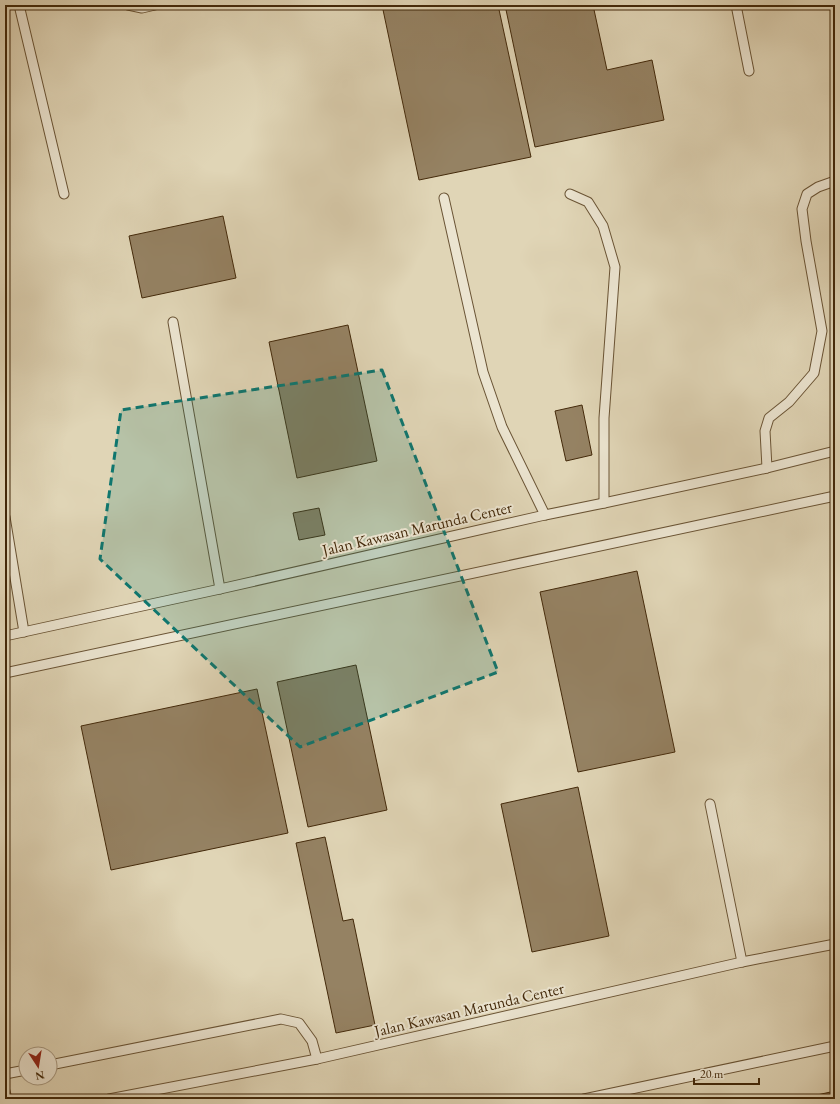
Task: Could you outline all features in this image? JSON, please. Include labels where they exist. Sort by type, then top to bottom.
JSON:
[{"type":"lane","points":[[19,5],[64,194]]},
{"type":"lane","points":[[128,5],[142,8],[155,5]]},
{"type":"lane","points":[[736,5],[750,71]]},
{"type":"lane","points":[[766,468],[765,431],[769,418],[789,402],[814,373],[822,331],[806,241],[802,209],[807,194],[818,186],[835,181]]},
{"type":"lane","points":[[570,194],[588,202],[603,226],[615,267],[604,418],[604,503]]},
{"type":"lane","points":[[444,198],[483,372],[502,427],[544,515]]},
{"type":"lane","points":[[173,322],[220,589]]},
{"type":"lane","name":"Jalan Kawasan Marunda Center","points":[[5,636],[220,589],[544,515],[766,468],[835,451]]},
{"type":"lane","points":[[5,673],[835,496]]},
{"type":"lane","points":[[5,517],[24,632]]},
{"type":"lane","points":[[710,804],[742,962]]},
{"type":"lane","name":"Jalan Kawasan Marunda Center","points":[[109,1099],[317,1059],[742,962],[835,944]]},
{"type":"lane","points":[[58,1063],[281,1019],[300,1023],[312,1041],[317,1059]]},
{"type":"lane","points":[[584,1099],[835,1046]]},
{"type":"lane","points":[[5,1074],[18,1072]]},
{"type":"lane","points":[[5,1091],[7,1099]]},
{"type":"highlighted area","points":[[382,370],[498,672],[300,747],[100,559],[121,410]]},
{"type":"building","points":[[382,5],[498,5],[531,157],[419,180]]},
{"type":"building","points":[[505,5],[593,5],[607,70],[652,60],[664,120],[535,147]]},
{"type":"building","points":[[223,216],[236,278],[142,298],[129,236]]},
{"type":"building","points":[[348,325],[377,461],[297,478],[269,342]]},
{"type":"building","points":[[582,405],[592,455],[566,461],[555,411]]},
{"type":"building","points":[[319,508],[325,535],[299,540],[293,513]]},
{"type":"building","points":[[637,571],[675,752],[578,772],[540,592]]},
{"type":"building","points":[[356,665],[387,810],[308,827],[277,682]]},
{"type":"building","points":[[257,689],[288,833],[111,870],[81,726]]},
{"type":"building","points":[[578,787],[609,936],[532,952],[501,804]]},
{"type":"building","points":[[325,837],[343,921],[353,919],[375,1025],[336,1033],[296,843]]},
{"type":"building","points":[[835,1091],[835,1099],[799,1099]]}]
